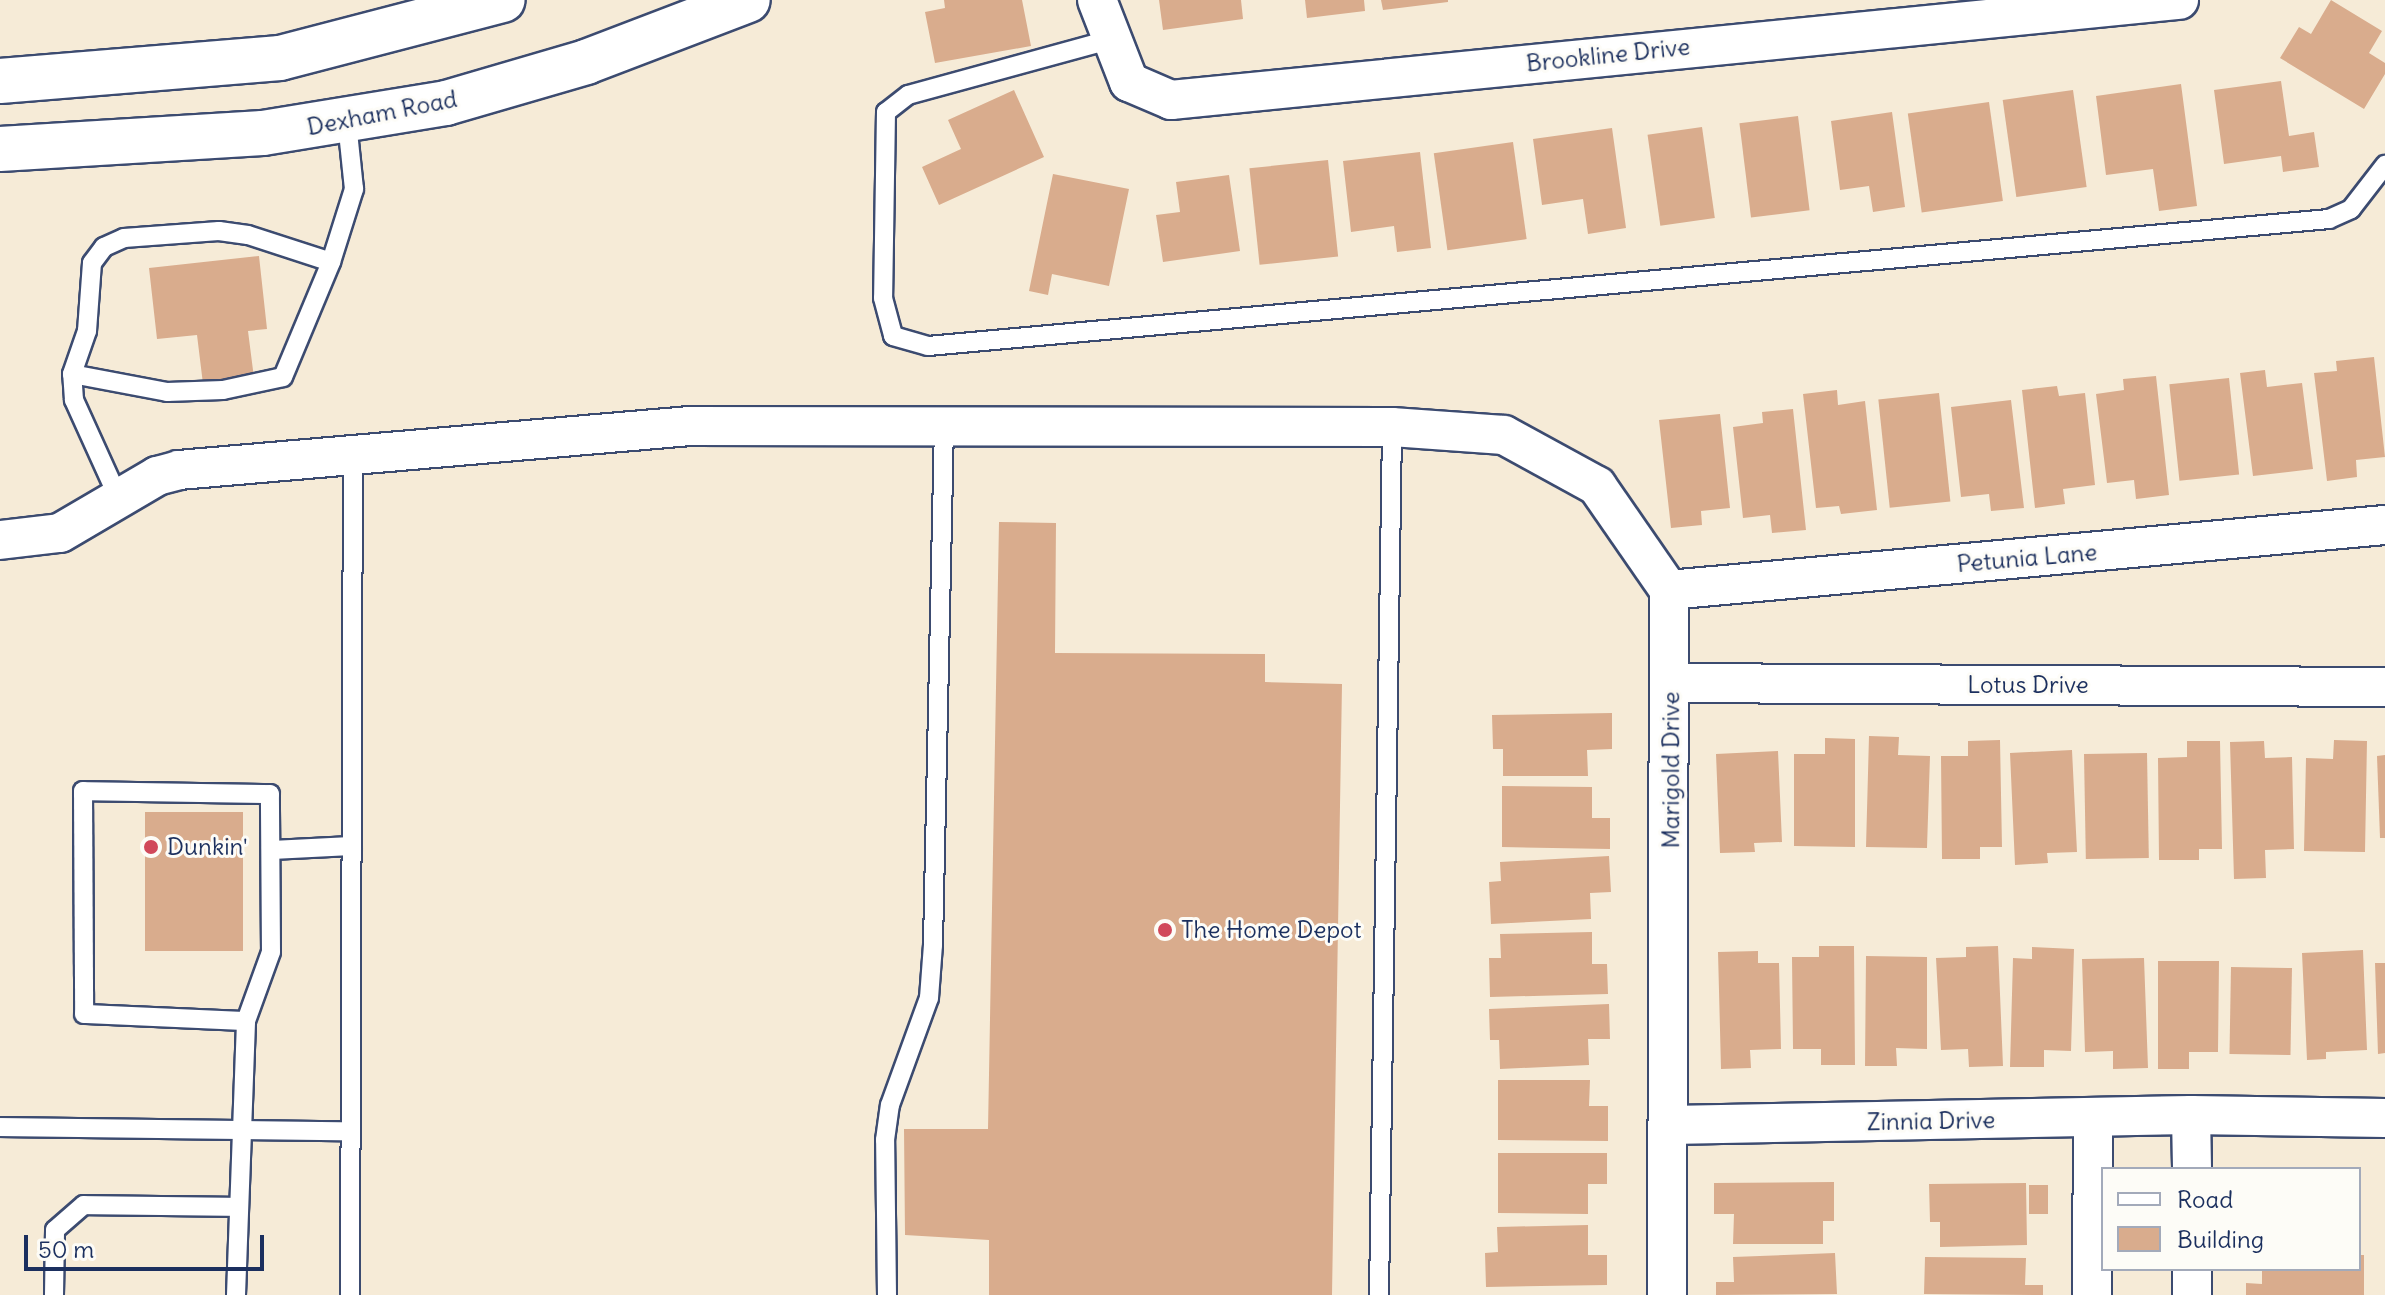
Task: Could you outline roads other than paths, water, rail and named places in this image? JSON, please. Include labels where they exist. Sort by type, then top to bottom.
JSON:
[{"type":"street","name":"Dexham Road","points":[[0,149],[263,133],[347,122],[446,103],[586,62],[748,0]]},
{"type":"street","name":"Brookline Drive","points":[[1097,0],[1109,40],[1129,82],[1171,100],[2179,0]]},
{"type":"street","points":[[0,81],[280,58],[496,1]]},
{"type":"street","points":[[0,540],[60,533],[118,497],[179,470],[690,426],[944,423],[1392,427],[1504,435],[1597,486],[1669,590]]},
{"type":"street","name":"Petunia Lane","points":[[1669,590],[2385,525]]},
{"type":"street","name":"Marigold Drive","points":[[1667,1295],[1670,1125],[1669,590]]},
{"type":"street","name":"Lotus Drive","points":[[1670,683],[2385,687]]},
{"type":"street","points":[[2191,1115],[2192,1167]]},
{"type":"street","name":"Zinnia Drive","points":[[1670,1125],[2191,1115],[2385,1118]]},
{"type":"street","points":[[2092,1295],[2093,1118]]},
{"type":"street","points":[[2192,1271],[2192,1295]]},
{"type":"lane","points":[[1109,40],[908,95],[886,112],[883,298],[893,336],[928,346],[2329,219],[2351,209],[2385,165]]},
{"type":"lane","points":[[72,374],[167,392],[223,390],[283,377],[331,262],[354,189],[347,122]]},
{"type":"lane","points":[[118,497],[81,419],[72,374],[87,331],[92,263],[104,247],[124,238],[248,235],[331,262]]},
{"type":"lane","points":[[887,1295],[885,1140],[890,1105],[929,998],[932,958],[944,423]]},
{"type":"lane","points":[[1379,1295],[1392,427]]},
{"type":"lane","points":[[350,1295],[353,454]]},
{"type":"lane","points":[[236,1295],[246,1021],[271,952],[270,794],[83,791],[84,1014],[246,1021]]},
{"type":"lane","points":[[271,850],[352,846]]},
{"type":"lane","points":[[0,1127],[351,1131]]},
{"type":"lane","points":[[54,1295],[55,1230],[84,1205],[238,1207]]},
{"type":"place","name":"Dunkin'","points":[[151,847]]},
{"type":"place","name":"The Home Depot","points":[[1165,930]]}]
